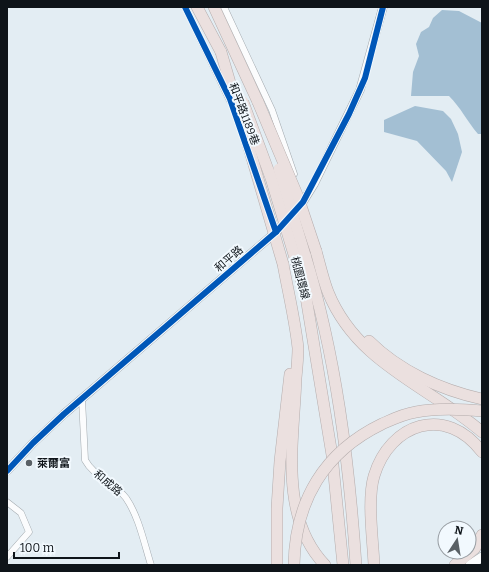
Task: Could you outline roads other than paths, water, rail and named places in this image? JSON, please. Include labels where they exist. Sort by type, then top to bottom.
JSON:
[{"type":"highway","name":"桃園環線","points":[[197,7],[221,52],[245,107],[300,256],[319,301],[345,446],[351,493],[356,565]]},
{"type":"highway","name":"桃園環線","points":[[214,7],[258,102],[300,256],[332,455],[343,565]]},
{"type":"highway","points":[[221,52],[283,264],[298,348],[292,457],[295,505],[302,529],[320,560],[325,565]]},
{"type":"highway","points":[[258,102],[298,198],[316,251],[328,293],[350,330],[364,346],[388,367],[482,432]]},
{"type":"highway","points":[[316,251],[339,303],[351,321],[377,349],[436,385],[482,399]]},
{"type":"highway","points":[[277,565],[280,461],[290,370],[290,301]]},
{"type":"highway","points":[[294,565],[296,537],[306,501],[316,482],[339,452],[367,432],[397,417],[415,412],[436,409],[465,409],[482,411]]},
{"type":"highway","points":[[374,565],[371,492],[374,477],[384,452],[389,446],[406,431],[420,425],[433,424],[448,425],[462,432],[482,452]]},
{"type":"highway","points":[[455,565],[475,548],[482,535]]},
{"type":"highway","points":[[274,565],[277,543]]},
{"type":"main road","points":[[470,565],[482,557]]},
{"type":"street","name":"和平路1189巷","points":[[185,7],[230,99],[276,232]]},
{"type":"street","points":[[224,7],[272,110],[303,202]]},
{"type":"street","name":"和平路","points":[[7,471],[33,443],[82,399],[276,232],[303,202],[360,90],[383,7]]},
{"type":"street","name":"和成路","points":[[82,399],[86,460],[89,467],[125,497],[133,514],[151,565]]},
{"type":"street","points":[[7,502],[21,513],[29,532],[7,557]]},
{"type":"water","points":[[442,10],[459,11],[482,23],[482,134],[478,134],[449,96],[411,96],[413,72],[419,56],[416,44],[421,32],[429,27],[433,18]]},
{"type":"water","points":[[415,106],[443,111],[451,119],[458,134],[462,152],[452,182],[446,171],[417,141],[384,132],[384,120]]},
{"type":"place","name":"萊爾富","points":[[29,463]]}]
